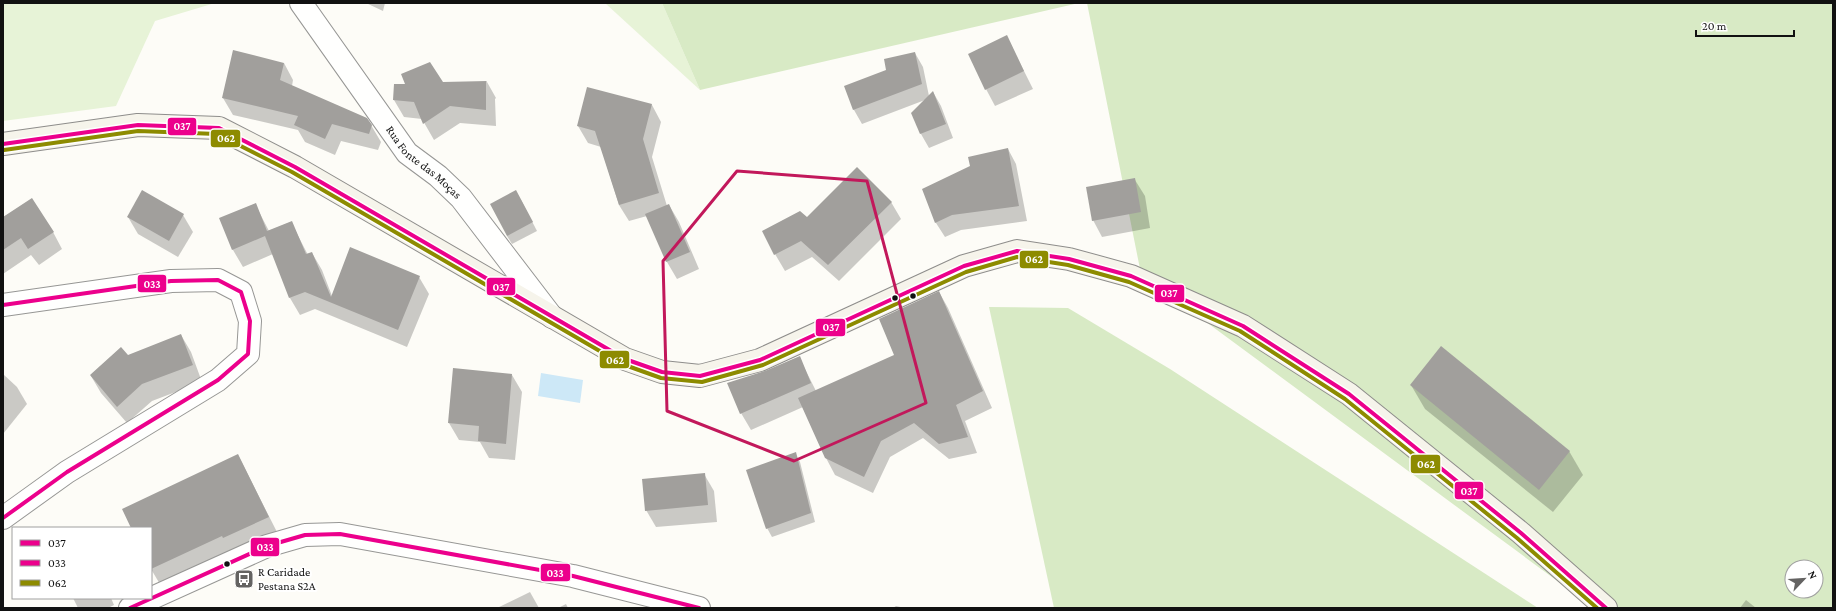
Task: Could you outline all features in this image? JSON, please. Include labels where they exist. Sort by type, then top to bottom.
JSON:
[{"type":"street","name":"Rua Fonte das Moças","points":[[301,3],[407,153],[438,176],[461,198],[552,318]]},
{"type":"street","points":[[3,144],[138,125],[219,128],[295,167],[552,318],[626,359],[662,372],[700,376],[760,360],[964,266],[1017,252],[1069,259],[1131,276],[1244,326],[1349,394],[1521,533],[1606,608]]},
{"type":"street","points":[[3,305],[171,282],[218,280],[241,292],[250,321],[248,354],[218,380],[67,472],[3,518]]},
{"type":"street","points":[[152,598],[267,546],[304,535],[340,534],[573,576],[699,608]]},
{"type":"street","points":[[130,608],[150,599]]},
{"type":"highlighted area","points":[[737,171],[867,181],[926,403],[794,461],[667,411],[663,261]]},
{"type":"green space","points":[[3,3],[215,3],[155,21],[116,106],[3,121]]},
{"type":"green space","points":[[605,3],[662,3],[700,90]]},
{"type":"green space","points":[[662,3],[1079,3],[700,90]]},
{"type":"green space","points":[[1087,3],[1833,3],[1833,608],[1594,608],[1141,274]]},
{"type":"green space","points":[[989,307],[1068,308],[1170,369],[1538,608],[1054,608]]},
{"type":"water","points":[[541,373],[583,380],[580,403],[538,396]]},
{"type":"building","points":[[1007,35],[1024,71],[985,90],[968,54]]},
{"type":"building","points":[[233,50],[284,63],[280,80],[367,118],[372,125],[369,134],[332,124],[325,139],[294,125],[298,116],[222,98]]},
{"type":"building","points":[[915,52],[922,84],[853,110],[844,86],[886,70],[884,59]]},
{"type":"building","points":[[430,62],[443,82],[487,81],[486,110],[450,106],[423,124],[414,102],[393,100],[394,84],[405,84],[401,74]]},
{"type":"building","points":[[587,87],[652,104],[643,139],[659,193],[619,205],[595,131],[577,126]]},
{"type":"building","points":[[933,91],[946,124],[920,134],[911,113]]},
{"type":"building","points":[[1008,148],[1019,206],[952,215],[935,223],[922,189],[970,166],[968,157]]},
{"type":"building","points":[[857,167],[892,202],[828,265],[801,241],[774,255],[762,231],[800,211],[807,217]]},
{"type":"building","points":[[1135,178],[1141,212],[1092,221],[1086,187]]},
{"type":"building","points":[[142,190],[184,214],[169,241],[127,217]]},
{"type":"building","points":[[516,190],[533,222],[507,236],[490,204]]},
{"type":"building","points":[[32,198],[54,232],[28,249],[21,238],[3,250],[3,217]]},
{"type":"building","points":[[256,203],[267,231],[292,221],[306,254],[312,252],[331,297],[350,247],[420,276],[398,330],[305,292],[289,298],[265,236],[232,250],[219,218]]},
{"type":"building","points":[[669,204],[690,252],[666,262],[645,214]]},
{"type":"building","points":[[939,291],[983,391],[956,405],[968,437],[939,444],[914,423],[881,441],[864,477],[825,458],[798,398],[894,355],[879,319]]},
{"type":"building","points":[[181,334],[193,365],[142,384],[117,407],[90,375],[121,347],[128,355]]},
{"type":"building","points":[[1441,346],[1570,451],[1539,490],[1410,385]]},
{"type":"building","points":[[800,356],[811,383],[740,414],[727,383],[765,371]]},
{"type":"building","points":[[453,368],[512,374],[506,444],[478,441],[479,426],[448,423]]},
{"type":"building","points":[[796,452],[811,513],[766,529],[746,470]]},
{"type":"building","points":[[238,454],[269,517],[223,538],[222,536],[152,569],[152,527],[131,527],[122,509]]},
{"type":"building","points":[[705,473],[708,505],[645,511],[642,479]]},
{"type":"transit line","name":"037","points":[[3,144],[138,125],[219,128],[295,167],[625,359],[662,372],[700,376],[760,360],[964,266],[1017,251],[1069,259],[1131,276],[1243,326],[1349,394],[1521,533],[1606,608]]},
{"type":"transit line","name":"062","points":[[4,150],[138,131],[217,134],[292,172],[622,364],[661,378],[702,382],[763,365],[966,272],[1017,257],[1068,265],[1129,282],[1240,331],[1345,399],[1517,538],[1597,608]]},
{"type":"transit line","name":"033","points":[[3,305],[171,281],[218,280],[241,292],[250,321],[248,354],[218,380],[67,472],[3,518]]},
{"type":"transit line","name":"033","points":[[152,598],[267,546],[305,535],[340,534],[573,576],[699,608]]},
{"type":"transit line","name":"033","points":[[130,608],[150,599]]},
{"type":"place","name":"R Caridade Pestana S2A","points":[[244,579]]}]
